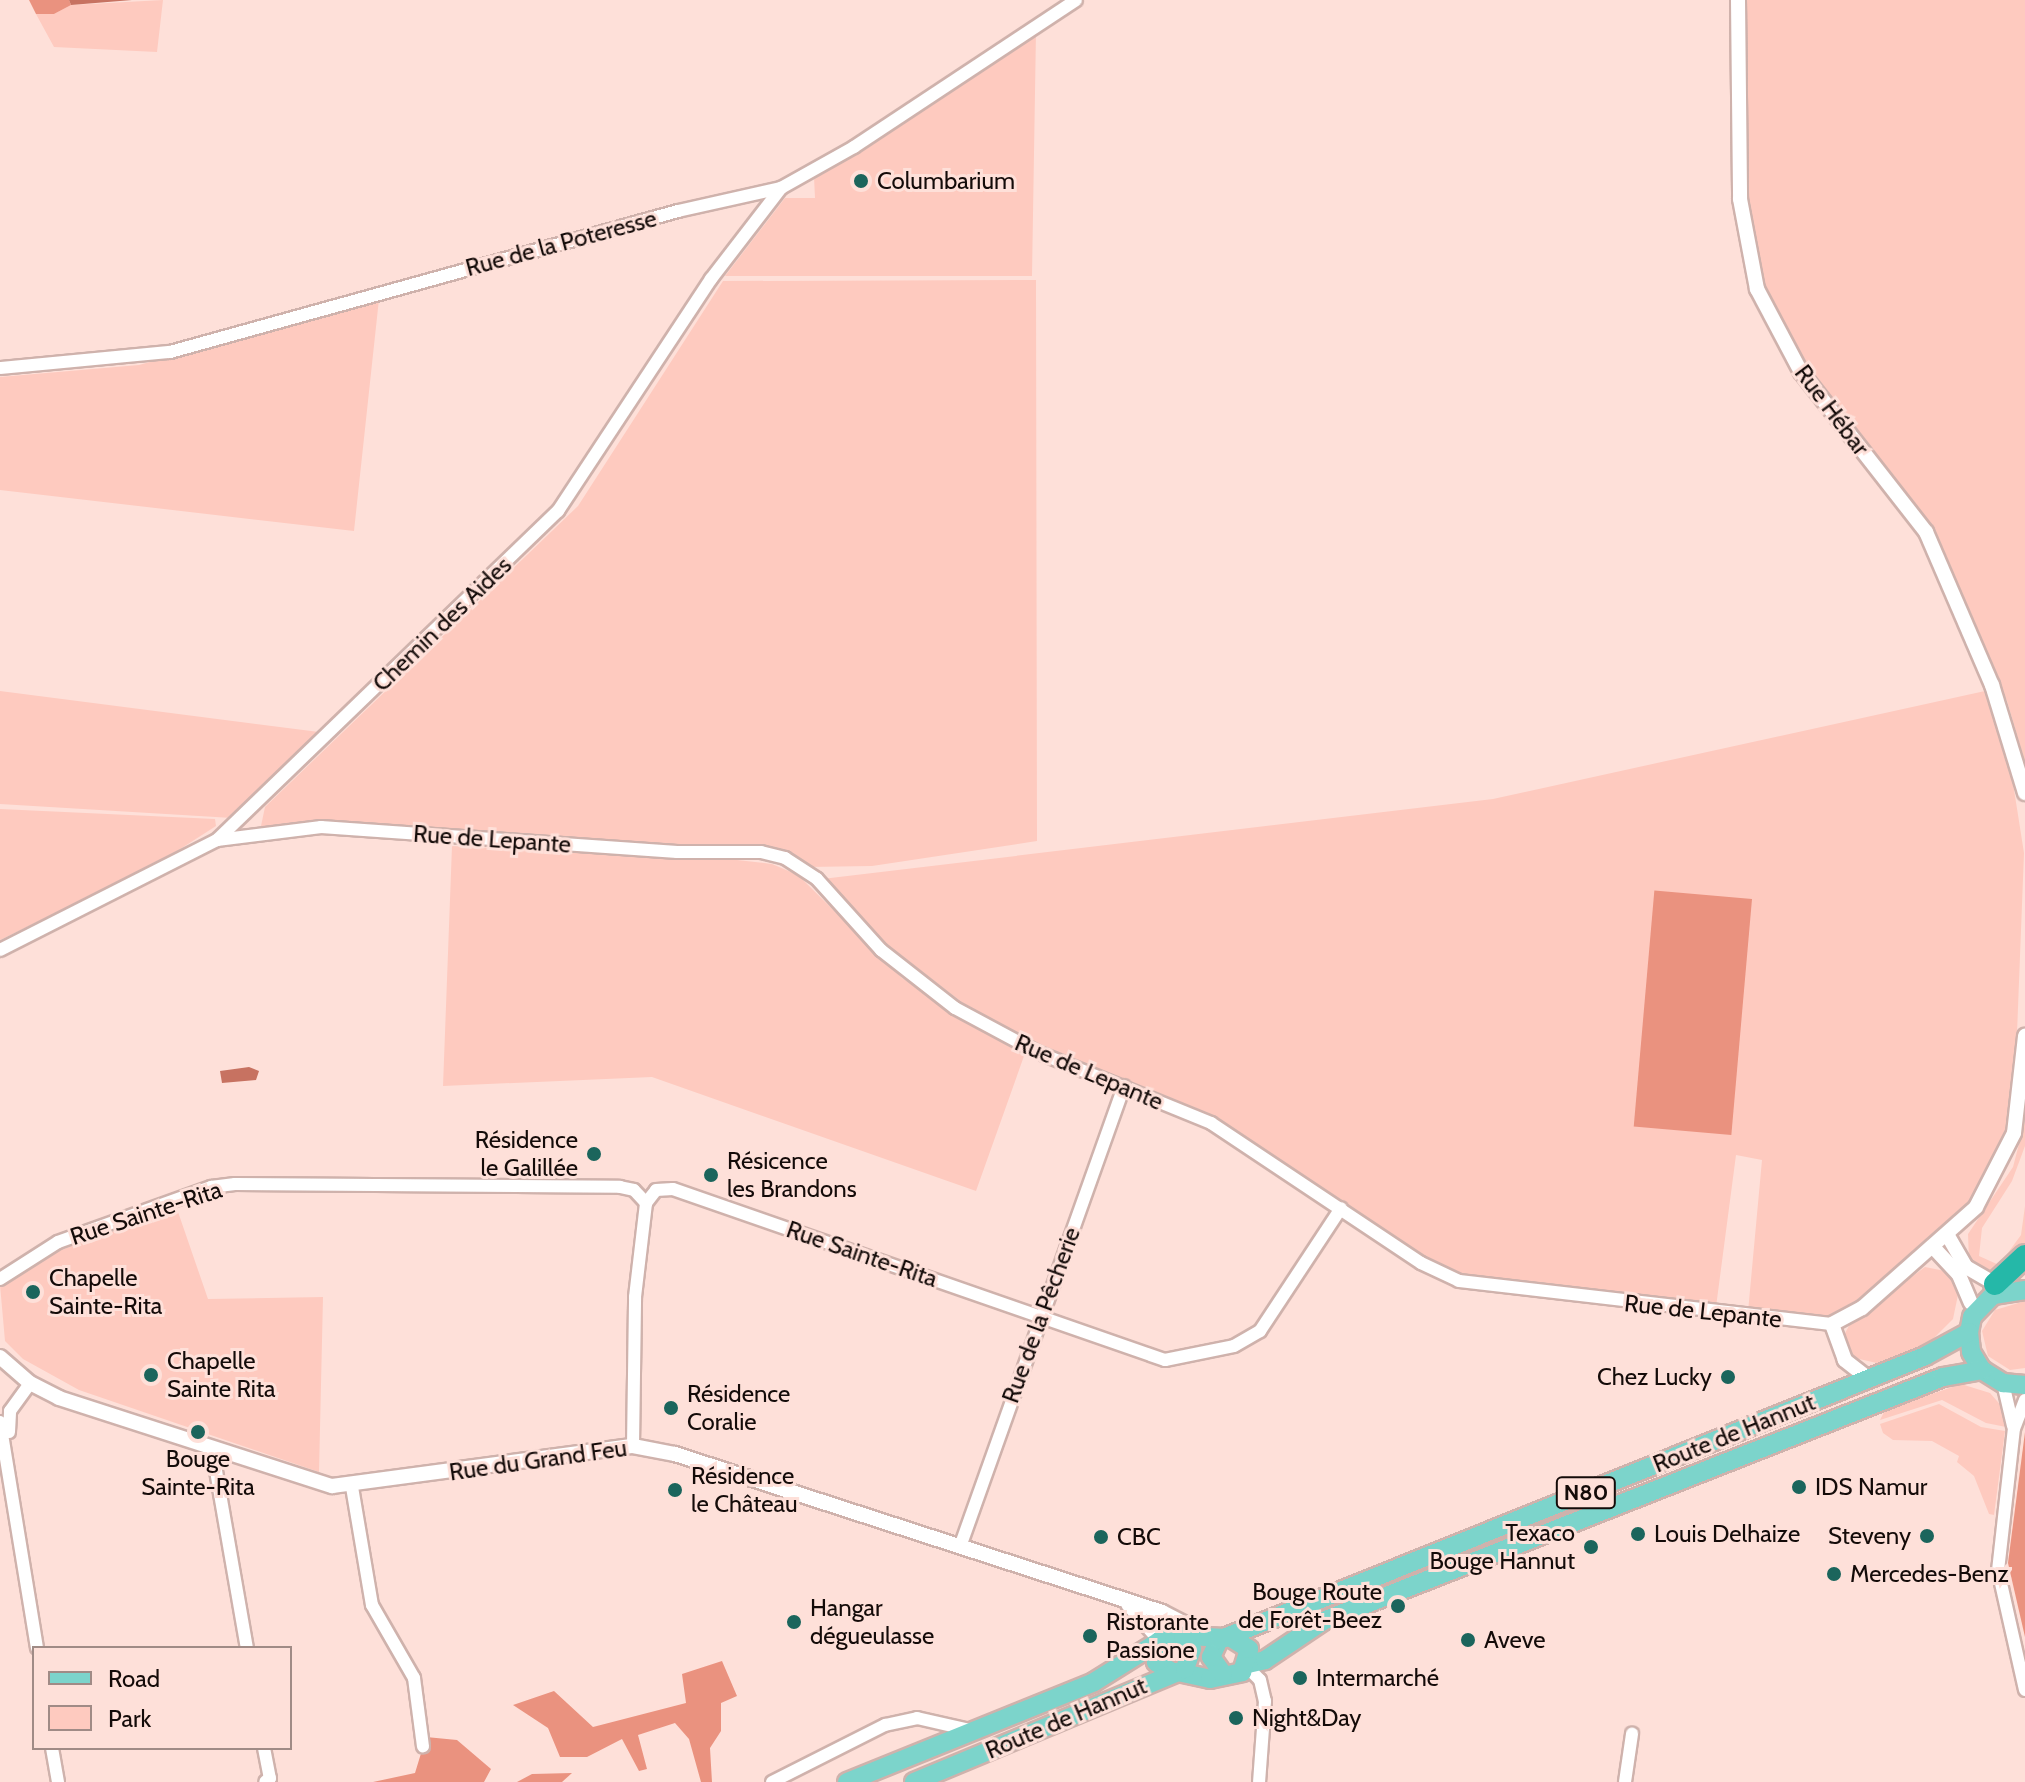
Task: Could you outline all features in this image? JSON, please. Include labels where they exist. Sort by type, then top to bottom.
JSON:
[{"type":"highway","points":[[2010,1288],[2025,1256]]},
{"type":"highway","points":[[2010,1288],[2025,1270]]},
{"type":"main road","points":[[1942,1348],[1971,1303],[2010,1288]]},
{"type":"main road","name":"Route de Hannut","points":[[847,1782],[1094,1682],[1159,1641],[1205,1634],[1228,1637],[1942,1348],[1969,1332],[1981,1304],[2010,1288]]},
{"type":"main road","points":[[1969,1332],[1971,1352],[1982,1370],[2003,1383],[2025,1385]]},
{"type":"main road","name":"Route de Hannut","points":[[1159,1641],[1156,1662],[1176,1673],[1200,1679],[1223,1674],[1236,1675],[1248,1666],[1265,1660],[1323,1621],[1943,1377],[1982,1370]]},
{"type":"main road","name":"Route de Hannut","points":[[914,1782],[1176,1673],[1193,1656],[1182,1636]]},
{"type":"main road","points":[[1223,1674],[1211,1657],[1215,1644],[1228,1637],[1249,1649],[1248,1666]]},
{"type":"street","name":"Rue de la Poteresse","points":[[0,368],[170,352],[678,211],[781,188],[854,147],[1076,0]]},
{"type":"street","name":"Rue Hébar","points":[[1738,0],[1740,199],[1757,289],[1801,372],[1926,532],[1992,685],[2025,793]]},
{"type":"street","name":"Chemin des Aides","points":[[0,950],[217,840],[558,511],[711,279],[781,188]]},
{"type":"street","name":"Rue de Lepante","points":[[217,840],[321,827],[677,852],[761,852],[805,869],[881,950],[955,1008],[1037,1052],[1211,1123],[1421,1263],[1459,1281],[1832,1324]]},
{"type":"street","points":[[1869,1379],[1845,1360],[1832,1324],[1862,1308],[1948,1236],[1976,1207],[2007,1155],[2020,1104],[2025,1036]]},
{"type":"street","name":"Rue de la Pêcherie","points":[[961,1544],[1039,1316],[1124,1086]]},
{"type":"street","name":"Rue Sainte-Rita","points":[[0,1279],[58,1242],[223,1186],[620,1187],[634,1190],[646,1203],[656,1190],[673,1189],[1165,1360],[1234,1346],[1260,1331],[1341,1208]]},
{"type":"street","points":[[633,1446],[635,1297],[646,1203]]},
{"type":"street","points":[[1948,1236],[1966,1267],[2010,1288]]},
{"type":"street","points":[[1934,1248],[1959,1275],[1971,1303]]},
{"type":"street","name":"Rue du Grand Feu","points":[[0,1357],[30,1383],[59,1398],[212,1448],[352,1487],[633,1446],[675,1454],[961,1544],[1127,1604],[1172,1617],[1205,1634]]},
{"type":"street","points":[[30,1383],[7,1423],[16,1464],[6,1496],[37,1646]]},
{"type":"street","points":[[2003,1383],[2014,1428]]},
{"type":"street","points":[[2025,1400],[2014,1428],[1998,1570],[2025,1690]]},
{"type":"street","points":[[0,1422],[11,1477]]},
{"type":"street","points":[[212,1448],[247,1646]]},
{"type":"street","points":[[352,1487],[372,1605],[414,1678],[423,1746]]},
{"type":"street","name":"Rue du Grand Feu","points":[[1127,1604],[1159,1641]]},
{"type":"street","points":[[1172,1617],[1182,1636]]},
{"type":"street","points":[[1248,1666],[1260,1680],[1265,1701],[1259,1782]]},
{"type":"street","name":"Route de Hannut","points":[[772,1782],[885,1725],[917,1718],[974,1731]]},
{"type":"street","points":[[1625,1782],[1632,1734]]},
{"type":"street","points":[[52,1750],[58,1782]]},
{"type":"street","points":[[264,1750],[270,1778],[265,1782]]},
{"type":"green space","points":[[163,0],[157,52],[54,47],[36,14],[54,14],[71,5]]},
{"type":"green space","points":[[1745,0],[2025,0],[2025,762],[2007,701],[1938,544],[1894,476],[1819,387],[1772,310],[1760,280],[1748,216]]},
{"type":"green space","points":[[1036,32],[1032,276],[725,276],[785,198],[815,198],[814,177]]},
{"type":"green space","points":[[1036,280],[1037,841],[872,866],[808,867],[774,851],[261,826],[265,807],[578,506],[723,281]]},
{"type":"green space","points":[[379,299],[354,531],[0,490],[0,377],[139,365]]},
{"type":"green space","points":[[0,691],[319,732],[232,818],[0,804]]},
{"type":"green space","points":[[1985,691],[2007,745],[2024,853],[2015,1085],[2006,1136],[1982,1189],[1946,1231],[1832,1319],[1748,1312],[1762,1160],[1736,1155],[1716,1307],[1474,1280],[1442,1270],[1212,1118],[1044,1048],[972,1010],[868,930],[822,879],[1493,799]]},
{"type":"green space","points":[[0,809],[215,819],[216,826],[160,862],[0,940]]},
{"type":"green space","points":[[452,846],[737,860],[772,864],[798,875],[902,978],[1024,1056],[976,1191],[652,1077],[443,1086]]},
{"type":"green space","points":[[2025,1121],[2025,1146],[2012,1181],[1982,1228],[1979,1256],[1999,1265],[2021,1235],[2025,1206],[2025,1246],[1996,1278],[1969,1261],[1968,1234],[2013,1167]]},
{"type":"green space","points":[[177,1209],[208,1299],[323,1297],[319,1472],[79,1390],[23,1359],[5,1341],[0,1285],[61,1250]]},
{"type":"green space","points":[[1925,1267],[1950,1272],[1959,1290],[1953,1319],[1926,1346],[1903,1356],[1881,1364],[1855,1358],[1843,1337],[1851,1322]]},
{"type":"green space","points":[[2025,1301],[2025,1368],[2010,1370],[1988,1356],[1982,1331],[1995,1310]]},
{"type":"green space","points":[[1961,1384],[1990,1393],[2004,1409],[2006,1427],[1986,1423],[1942,1400],[1880,1420],[1885,1410]]},
{"type":"green space","points":[[1939,1404],[1981,1427],[2005,1431],[1994,1515],[1989,1514],[1974,1476],[1957,1462],[1959,1456],[1932,1441],[1893,1440],[1883,1433],[1880,1424]]},
{"type":"shaded area","points":[[29,0],[69,0],[71,5],[54,14],[36,14]]},
{"type":"shaded area","points":[[69,0],[132,0],[71,5]]},
{"type":"shaded area","points":[[1654,890],[1752,899],[1731,1135],[1634,1127]]},
{"type":"shaded area","points":[[249,1067],[259,1071],[256,1080],[222,1083],[220,1071]]},
{"type":"shaded area","points":[[2025,1432],[2025,1637],[2008,1563]]},
{"type":"shaded area","points":[[722,1661],[737,1696],[721,1703],[721,1731],[710,1748],[712,1782],[701,1782],[689,1739],[675,1723],[638,1735],[647,1769],[639,1771],[622,1739],[587,1757],[560,1757],[548,1728],[513,1705],[554,1691],[593,1727],[686,1703],[682,1674]]},
{"type":"shaded area","points":[[426,1737],[457,1740],[491,1769],[484,1782],[373,1782],[415,1773]]},
{"type":"shaded area","points":[[572,1773],[562,1782],[517,1782],[532,1774]]},
{"type":"place","name":"Columbarium","points":[[861,181]]},
{"type":"place","name":"Résidence le Galillée","points":[[594,1154]]},
{"type":"place","name":"Résicence les Brandons","points":[[711,1175]]},
{"type":"place","name":"Chapelle Sainte-Rita","points":[[33,1292]]},
{"type":"place","name":"Chapelle Sainte Rita","points":[[151,1375]]},
{"type":"place","name":"Chez Lucky","points":[[1728,1377]]},
{"type":"place","name":"Résidence Coralie","points":[[671,1408]]},
{"type":"place","name":"Bouge Sainte-Rita","points":[[198,1432]]},
{"type":"place","name":"IDS Namur","points":[[1799,1487]]},
{"type":"place","name":"Résidence le Château","points":[[675,1490]]},
{"type":"place","name":"Louis Delhaize","points":[[1638,1534]]},
{"type":"place","name":"Steveny","points":[[1927,1536]]},
{"type":"place","name":"CBC","points":[[1101,1537]]},
{"type":"place","name":"Texaco Bouge Hannut","points":[[1591,1547]]},
{"type":"place","name":"Mercedes-Benz","points":[[1834,1574]]},
{"type":"place","name":"Bouge Route de Forêt-Beez","points":[[1398,1606]]},
{"type":"place","name":"Hangar dégueulasse","points":[[794,1622]]},
{"type":"place","name":"Ristorante Passione","points":[[1090,1636]]},
{"type":"place","name":"Aveve","points":[[1468,1640]]},
{"type":"place","name":"Intermarché","points":[[1300,1678]]},
{"type":"place","name":"Night&Day","points":[[1236,1718]]}]
